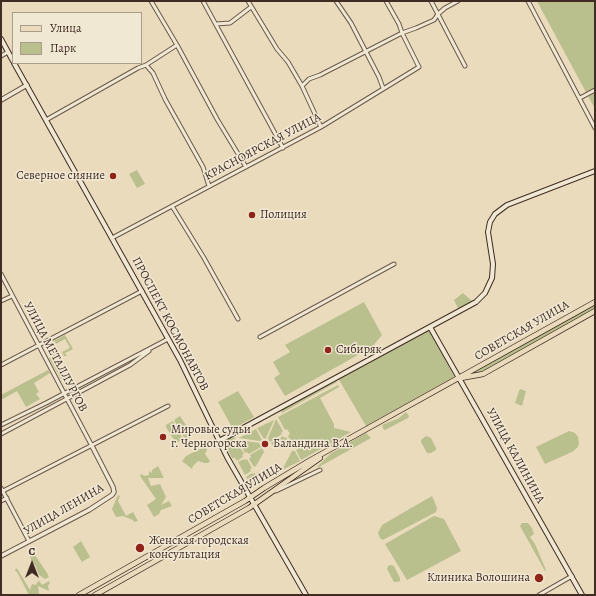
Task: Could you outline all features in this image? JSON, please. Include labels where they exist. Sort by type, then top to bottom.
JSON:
[{"type":"main road","name":"ПРОСПЕКТ КОСМОНАВТОВ","points":[[1,39],[12,59]]},
{"type":"main road","name":"ПРОСПЕКТ КОСМОНАВТОВ","points":[[15,64],[142,291],[186,372],[219,440],[306,595]]},
{"type":"main road","points":[[219,440],[476,302],[485,293],[492,278],[493,264],[488,226],[495,214],[507,205],[595,171]]},
{"type":"main road","name":"СОВЕТСКАЯ УЛИЦА","points":[[79,595],[264,488],[595,302]]},
{"type":"main road","name":"СОВЕТСКАЯ УЛИЦА","points":[[459,378],[483,374],[595,311]]},
{"type":"main road","name":"УЛИЦА КАЛИНИНА","points":[[430,327],[582,595]]},
{"type":"main road","name":"СОВЕТСКАЯ УЛИЦА","points":[[95,595],[254,504],[338,446]]},
{"type":"street","points":[[151,1],[177,45],[217,119],[246,167]]},
{"type":"street","points":[[203,1],[283,148]]},
{"type":"street","points":[[248,1],[276,49],[288,62],[302,86],[321,127]]},
{"type":"street","points":[[336,1],[351,23],[383,88]]},
{"type":"street","points":[[386,1],[399,24],[402,33]]},
{"type":"street","points":[[431,1],[465,66]]},
{"type":"street","points":[[302,86],[309,79],[402,33],[434,20],[445,8],[458,1]]},
{"type":"street","points":[[528,1],[595,128]]},
{"type":"street","points":[[216,24],[230,23],[251,7]]},
{"type":"street","name":"КРАСНОЯРСКАЯ УЛИЦА","points":[[112,238],[321,127],[419,66],[402,33]]},
{"type":"street","points":[[46,120],[146,65],[177,45]]},
{"type":"street","points":[[1,56],[8,52]]},
{"type":"street","points":[[146,65],[153,73],[165,99],[203,167],[209,186]]},
{"type":"street","points":[[1,100],[27,85]]},
{"type":"street","points":[[580,98],[595,90]]},
{"type":"street","points":[[172,206],[204,258],[238,319]]},
{"type":"street","points":[[260,337],[394,264]]},
{"type":"street","name":"УЛИЦА МЕТАЛЛУРГОВ","points":[[1,274],[92,447]]},
{"type":"street","points":[[1,366],[142,291]]},
{"type":"street","points":[[1,301],[12,296]]},
{"type":"street","points":[[1,425],[168,339]]},
{"type":"street","points":[[1,434],[130,365],[155,346]]},
{"type":"street","points":[[2,492],[92,447],[168,406]]},
{"type":"street","name":"УЛИЦА ЛЕНИНА","points":[[1,556],[89,510],[112,495],[114,492],[113,486],[92,447]]},
{"type":"street","points":[[268,495],[320,470]]},
{"type":"street","points":[[1,488],[29,541]]},
{"type":"street","points":[[1,501],[7,498]]},
{"type":"street","points":[[539,595],[572,576]]},
{"type":"green space","points":[[537,1],[595,1],[595,109],[539,5]]},
{"type":"green space","points":[[137,170],[145,184],[137,188],[129,174]]},
{"type":"green space","points":[[463,293],[472,301],[460,309],[454,300]]},
{"type":"green space","name":"Сибиряк","points":[[364,302],[382,335],[372,347],[285,396],[274,378],[280,374],[273,362],[290,352],[285,345]]},
{"type":"green space","points":[[595,304],[595,309],[485,370],[467,375]]},
{"type":"green space","points":[[425,331],[429,331],[431,333],[454,376],[453,378],[366,426],[338,378]]},
{"type":"green space","points":[[65,335],[73,349],[65,353],[67,356],[64,356],[62,352],[70,348],[65,339],[56,344],[54,341]]},
{"type":"green space","points":[[55,354],[58,354],[53,357],[63,376],[68,374],[68,370],[70,373],[61,379],[49,358]]},
{"type":"green space","points":[[48,370],[50,373],[34,383],[39,392],[36,394],[40,399],[26,407],[17,391],[1,400],[1,395]]},
{"type":"green space","points":[[336,381],[337,382],[282,413],[281,410]]},
{"type":"green space","points":[[338,385],[339,387],[320,398],[334,424],[334,428],[351,432],[301,460],[296,450],[298,449],[295,444],[293,445],[288,436],[290,434],[287,429],[285,430],[278,417]]},
{"type":"green space","points":[[520,389],[526,391],[522,406],[515,403]]},
{"type":"green space","points":[[238,391],[254,417],[233,429],[218,402]]},
{"type":"green space","points":[[406,412],[409,416],[408,418],[384,430],[382,425],[399,418]]},
{"type":"green space","points":[[180,416],[191,433],[191,437],[186,441],[174,420]]},
{"type":"green space","points":[[276,419],[283,431],[281,433],[282,434],[270,442],[268,438]]},
{"type":"green space","points":[[274,420],[266,438],[264,439],[257,428]]},
{"type":"green space","points":[[173,421],[183,439],[176,443],[166,427],[166,425]]},
{"type":"green space","points":[[256,429],[262,440],[239,438]]},
{"type":"green space","points":[[569,431],[575,433],[578,437],[578,447],[572,452],[545,464],[536,447]]},
{"type":"green space","points":[[366,433],[371,438],[317,467],[330,454]]},
{"type":"green space","points":[[233,435],[244,454],[242,455],[243,457],[237,461],[235,458],[232,458],[226,447],[228,439]]},
{"type":"green space","points":[[283,436],[284,438],[286,437],[291,446],[273,446],[271,443]]},
{"type":"green space","points":[[426,436],[431,438],[436,448],[436,450],[431,453],[427,453],[421,442],[421,440]]},
{"type":"green space","points":[[238,440],[259,443],[261,447],[249,454],[247,452],[245,453]]},
{"type":"green space","points":[[206,446],[207,450],[205,454],[210,461],[208,463],[198,461],[192,469],[182,461],[186,456]]},
{"type":"green space","points":[[262,448],[264,452],[254,467],[249,459],[251,457],[250,455]]},
{"type":"green space","points":[[292,451],[295,451],[300,461],[282,470]]},
{"type":"green space","points":[[247,459],[252,468],[250,469],[251,471],[245,475],[238,462]]},
{"type":"green space","points":[[158,466],[164,478],[148,478],[151,486],[160,484],[166,497],[161,505],[169,501],[172,506],[161,510],[159,514],[154,517],[147,505],[156,499],[140,476],[141,474],[145,476],[149,475],[149,471],[152,473],[152,470]]},
{"type":"green space","points":[[280,471],[262,481],[257,473],[259,472]]},
{"type":"green space","points":[[252,473],[255,473],[260,482],[250,488],[246,482],[246,477]]},
{"type":"green space","points":[[118,495],[120,496],[118,501],[126,516],[133,512],[138,521],[134,522],[133,520],[123,516],[116,517],[112,509]]},
{"type":"green space","points":[[432,496],[437,508],[436,512],[383,540],[380,538],[378,533],[382,525]]},
{"type":"green space","points":[[434,516],[444,519],[461,551],[407,580],[385,544]]},
{"type":"green space","points":[[522,523],[528,523],[532,528],[534,534],[530,537],[535,544],[546,570],[545,571],[520,526]]},
{"type":"green space","points":[[81,541],[90,557],[82,562],[73,547]]},
{"type":"green space","points":[[31,549],[49,577],[45,579],[39,575],[31,560],[29,550]]},
{"type":"green space","points":[[390,565],[394,566],[400,581],[394,582],[387,569]]},
{"type":"green space","points":[[16,568],[30,590],[32,584],[36,585],[38,581],[42,585],[49,581],[49,591],[38,586],[39,595],[29,595],[17,572],[15,571]]},
{"type":"place","name":"Северное сияние","points":[[113,176]]},
{"type":"place","name":"Полиция","points":[[252,215]]},
{"type":"place","name":"Сибиряк","points":[[328,350]]},
{"type":"place","name":"Мировые судьи г. Черногорска","points":[[163,437]]},
{"type":"place","name":"Баландина В.А.","points":[[265,444]]},
{"type":"place","name":"Женская городская консультация","points":[[140,548]]},
{"type":"place","name":"Клиника Волошина","points":[[539,578]]}]
